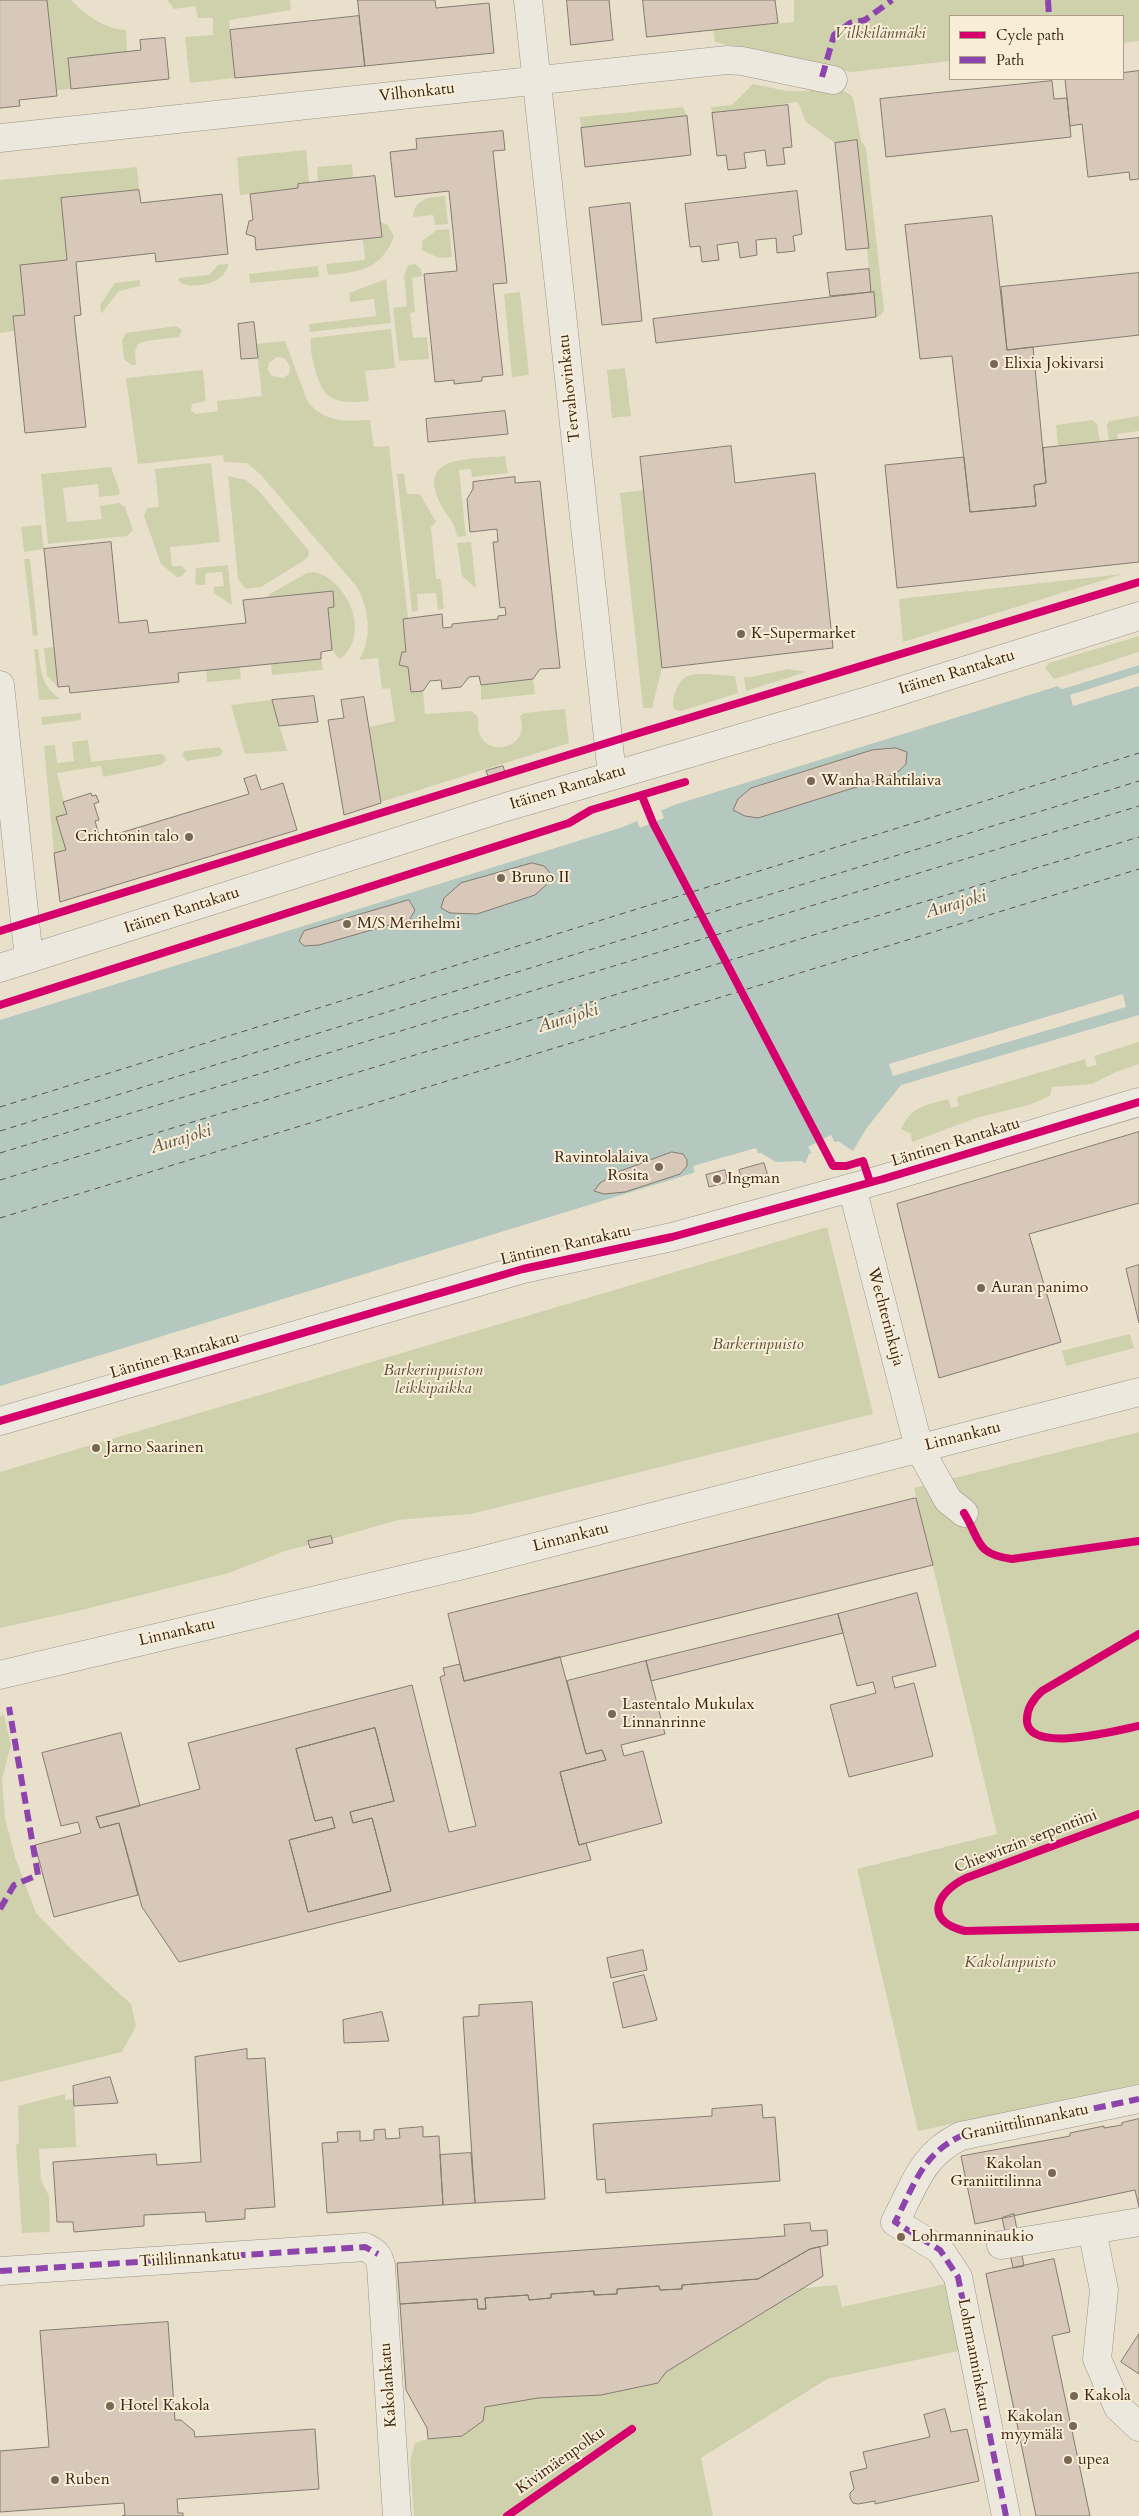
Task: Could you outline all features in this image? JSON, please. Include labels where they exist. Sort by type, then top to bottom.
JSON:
[{"type":"street","name":"Tervahovinkatu","points":[[528,0],[612,775]]},
{"type":"street","name":"Vilhonkatu","points":[[0,138],[727,60],[742,61],[834,80]]},
{"type":"street","name":"Itäinen Rantakatu","points":[[0,968],[506,807],[871,700],[1139,616]]},
{"type":"street","points":[[0,685],[29,960]]},
{"type":"street","name":"Läntinen Rantakatu","points":[[0,1421],[523,1269],[672,1236],[852,1186],[1139,1102]]},
{"type":"street","name":"Wechterinkuja","points":[[852,1186],[919,1448]]},
{"type":"street","name":"Linnankatu","points":[[0,1675],[467,1564],[1139,1392]]},
{"type":"street","points":[[919,1448],[948,1500],[964,1513]]},
{"type":"street","name":"Graniittilinnankatu","points":[[895,2222],[923,2167],[931,2156],[944,2144],[961,2136],[1139,2099]]},
{"type":"street","name":"Lohrmanninkatu","points":[[895,2222],[940,2250],[958,2277],[1006,2516]]},
{"type":"street","points":[[1001,2245],[1139,2222]]},
{"type":"street","points":[[1092,2230],[1104,2290],[1097,2358],[1118,2407],[1139,2426]]},
{"type":"street","name":"Tiililinnankatu","points":[[0,2271],[365,2247],[378,2254]]},
{"type":"street","name":"Kakolankatu","points":[[378,2254],[381,2266],[397,2516]]},
{"type":"green space","points":[[47,0],[71,0],[83,11],[103,24],[126,30],[127,52],[68,58],[71,89],[57,90]]},
{"type":"green space","points":[[167,0],[290,0],[291,10],[229,20],[235,78],[190,83],[185,37],[213,35],[213,18],[198,18],[195,6],[174,9]]},
{"type":"green space","name":"Vilkkilänmäki","points":[[794,0],[1139,0],[1139,41],[1124,43],[1124,15],[949,15],[949,61],[850,72],[715,42],[713,30],[794,22]]},
{"type":"green space","points":[[753,84],[787,91],[809,91],[812,86],[846,92],[853,97],[861,141],[866,148],[884,310],[880,316],[876,317],[874,293],[871,292],[857,141],[835,143],[806,122],[798,102],[712,113],[711,107],[732,105]]},
{"type":"green space","points":[[683,107],[687,116],[581,128],[580,117]]},
{"type":"green space","points":[[306,150],[309,183],[298,184],[298,188],[240,195],[237,157]]},
{"type":"green space","points":[[352,164],[353,178],[318,182],[317,167]]},
{"type":"green space","points":[[137,167],[139,190],[61,198],[67,260],[25,315],[13,316],[14,331],[0,333],[0,180]]},
{"type":"green space","points":[[445,196],[448,224],[435,225],[433,215],[413,217],[414,211],[420,202],[428,198]]},
{"type":"green space","points":[[380,222],[388,225],[394,237],[382,256],[368,267],[328,275],[326,264],[365,260],[363,239],[382,237]]},
{"type":"green space","points":[[449,229],[452,257],[439,258],[422,250],[422,241],[437,230]]},
{"type":"green space","points":[[229,264],[222,276],[212,282],[193,286],[179,281],[179,278],[209,275],[218,265]]},
{"type":"green space","points":[[415,264],[421,269],[422,276],[412,278],[415,312],[410,313],[413,338],[427,337],[429,359],[399,361],[393,308],[407,306],[404,276],[408,265]]},
{"type":"green space","points":[[318,266],[319,277],[250,283],[249,274]]},
{"type":"green space","points":[[386,279],[391,323],[310,332],[309,324],[376,316],[374,299],[350,302],[349,293]]},
{"type":"green space","points":[[140,280],[140,286],[119,291],[101,314],[100,305],[115,283]]},
{"type":"green space","points":[[520,292],[529,375],[512,377],[504,294]]},
{"type":"green space","points":[[176,326],[182,330],[179,337],[146,341],[138,344],[135,352],[136,365],[131,365],[124,359],[122,340],[126,333]]},
{"type":"green space","points":[[391,329],[395,368],[365,371],[369,401],[340,401],[327,394],[318,380],[311,338]]},
{"type":"green space","points":[[285,341],[307,400],[313,408],[327,417],[335,419],[352,421],[370,420],[374,447],[389,446],[408,618],[403,619],[406,652],[402,652],[399,665],[408,667],[411,692],[423,691],[425,714],[472,711],[478,717],[478,731],[483,740],[495,747],[502,747],[509,745],[520,736],[522,724],[520,716],[524,713],[565,709],[569,743],[381,802],[369,727],[395,721],[390,688],[382,689],[378,658],[359,660],[366,642],[368,623],[364,604],[357,587],[261,475],[247,463],[224,462],[223,455],[138,464],[126,378],[203,370],[206,401],[192,404],[191,410],[195,414],[218,411],[217,401],[262,396],[256,344]],"holes":[[[277,357],[284,358],[290,366],[289,374],[283,378],[272,376],[268,370],[269,363]]]},
{"type":"green space","points":[[625,368],[631,416],[612,418],[607,370]]},
{"type":"green space","points":[[1139,416],[1139,431],[1117,434],[1118,440],[1109,441],[1107,425],[1109,421]]},
{"type":"green space","points":[[1093,420],[1097,424],[1100,442],[1058,446],[1056,425]]},
{"type":"green space","points":[[505,456],[508,473],[472,477],[471,469],[459,470],[466,536],[457,537],[452,522],[440,503],[435,487],[436,475],[442,467],[452,462],[464,459]]},
{"type":"green space","points":[[211,463],[220,542],[170,547],[172,566],[182,566],[186,571],[182,576],[177,577],[161,564],[144,516],[147,508],[159,507],[155,469]]},
{"type":"green space","points":[[111,467],[120,492],[118,495],[99,497],[98,484],[63,488],[67,522],[102,519],[100,506],[119,503],[125,507],[133,530],[127,536],[48,544],[41,474]]},
{"type":"green space","points":[[397,474],[404,474],[407,494],[420,494],[436,522],[431,527],[436,579],[441,579],[444,609],[438,610],[436,593],[417,594],[418,611],[412,612]]},
{"type":"green space","points":[[228,476],[246,480],[258,490],[309,551],[306,559],[261,587],[246,589],[238,579]]},
{"type":"green space","points":[[643,490],[662,668],[652,708],[643,708],[620,493]]},
{"type":"green space","points":[[41,525],[44,549],[24,552],[21,527]]},
{"type":"green space","points":[[471,542],[476,588],[462,576],[457,543]]},
{"type":"green space","points":[[24,559],[30,559],[38,635],[33,636]]},
{"type":"green space","points":[[228,565],[232,605],[214,593],[214,587],[224,586],[222,572],[206,573],[205,585],[195,583],[196,568]]},
{"type":"green space","points":[[314,572],[326,577],[337,585],[346,597],[352,610],[355,623],[354,637],[349,649],[340,659],[332,650],[328,608],[334,607],[332,591],[268,598],[268,595],[307,573]]},
{"type":"green space","points":[[1123,574],[903,642],[899,599]]},
{"type":"green space","points":[[1139,636],[1139,652],[1054,679],[1045,668],[1049,663]]},
{"type":"green space","points":[[54,647],[58,687],[47,676],[44,648]]},
{"type":"green space","points":[[34,649],[38,649],[41,671],[49,689],[61,699],[39,700]]},
{"type":"green space","points":[[321,659],[323,670],[272,675],[271,664]]},
{"type":"green space","points":[[240,667],[241,679],[207,682],[206,670]]},
{"type":"green space","points":[[788,669],[806,672],[746,691],[744,677]]},
{"type":"green space","points":[[696,674],[735,676],[738,693],[681,711],[674,709],[675,693],[684,678]]},
{"type":"green space","points":[[533,679],[535,694],[481,700],[481,685]]},
{"type":"green space","points":[[272,700],[287,751],[245,754],[231,705]]},
{"type":"green space","points":[[81,713],[81,720],[42,725],[41,717]]},
{"type":"green space","points":[[88,740],[91,762],[159,754],[164,755],[166,760],[161,765],[103,777],[101,766],[57,773],[67,814],[57,817],[66,850],[54,853],[44,746],[55,745],[57,763],[74,761],[72,742]]},
{"type":"green space","points":[[219,747],[223,751],[220,756],[186,761],[182,755],[184,751]]},
{"type":"green space","points":[[1139,1042],[1139,1064],[1116,1072],[1092,1084],[1052,1087],[1050,1096],[1029,1105],[979,1117],[912,1142],[911,1134],[901,1129],[910,1115],[926,1105],[948,1099],[951,1108],[959,1106],[957,1097],[1085,1059],[1087,1067],[1097,1065],[1094,1056]]},
{"type":"green space","name":"Barkerinpuisto","points":[[827,1227],[873,1414],[471,1514],[398,1520],[332,1539],[331,1536],[309,1541],[309,1545],[285,1551],[229,1573],[82,1610],[0,1628],[0,1472]]},
{"type":"green space","points":[[1130,1334],[1134,1348],[1066,1366],[1062,1351]]},
{"type":"green space","name":"Kakolanpuisto","points":[[1139,1432],[1139,2084],[918,2131],[857,1869],[997,1834],[914,1488]]},
{"type":"green space","points":[[4,1715],[11,1745],[2,1780],[5,1818],[15,1857],[36,1913],[73,1951],[131,2004],[136,2026],[122,2052],[0,2082],[0,1716]]},
{"type":"green space","points":[[65,2094],[65,2100],[74,2099],[76,2147],[39,2149],[41,2180],[49,2196],[50,2232],[22,2233],[16,2145],[19,2143],[18,2106]]},
{"type":"green space","points":[[949,2283],[963,2350],[827,2379],[701,2458],[713,2516],[414,2516],[410,2461],[415,2443],[428,2439],[462,2436],[483,2421],[485,2407],[538,2398],[601,2395],[658,2383],[666,2372],[804,2288],[837,2285],[842,2307]]},
{"type":"water","name":"Aurajoki","points":[[1139,665],[1139,1015],[901,1085],[866,1129],[853,1151],[838,1141],[809,1154],[805,1164],[802,1161],[776,1162],[758,1153],[0,1386],[0,1020],[623,827],[674,805],[1058,686],[1062,689]]},
{"type":"pier","points":[[1139,663],[1139,665],[1062,689],[1058,686]]},
{"type":"pier","points":[[1139,673],[1139,686],[1073,706],[1070,695]]},
{"type":"pier","points":[[660,808],[664,818],[640,828],[636,818]]},
{"type":"pier","points":[[1123,994],[1126,1007],[893,1076],[889,1064]]},
{"type":"pier","points":[[831,1135],[836,1144],[813,1155],[808,1147]]},
{"type":"pier","points":[[756,1148],[758,1153],[695,1173],[693,1166]]},
{"type":"building","points":[[0,0],[47,0],[57,96],[19,100],[20,106],[0,108]]},
{"type":"building","points":[[358,0],[435,0],[436,8],[489,3],[494,53],[365,66]]},
{"type":"building","points":[[567,0],[609,0],[613,40],[571,45]]},
{"type":"building","points":[[643,0],[775,0],[778,23],[647,37]]},
{"type":"building","points":[[359,16],[365,66],[235,78],[230,30]]},
{"type":"building","points":[[165,38],[169,79],[71,89],[68,58],[141,50],[140,40]]},
{"type":"building","points":[[1139,71],[1139,179],[1130,180],[1129,172],[1088,177],[1082,124],[1070,126],[1065,80],[1124,80],[1124,73]]},
{"type":"building","points":[[1052,81],[1054,99],[1067,98],[1071,137],[886,157],[880,99]]},
{"type":"building","points":[[788,105],[792,147],[783,148],[785,164],[767,166],[765,150],[744,153],[746,168],[728,170],[726,155],[717,156],[712,113]]},
{"type":"building","points":[[687,116],[691,155],[585,167],[581,128]]},
{"type":"building","points":[[503,131],[505,150],[493,151],[507,283],[493,284],[503,375],[482,377],[482,381],[454,384],[454,380],[435,382],[424,274],[457,271],[449,191],[395,197],[390,152],[417,149],[416,139]]},
{"type":"building","points":[[857,140],[869,248],[846,250],[835,143]]},
{"type":"building","points":[[375,176],[382,237],[256,250],[255,237],[246,234],[249,221],[253,220],[250,194],[298,188],[298,184]]},
{"type":"building","points":[[139,190],[141,203],[222,194],[228,254],[156,262],[155,253],[76,262],[81,315],[74,316],[86,427],[25,433],[13,316],[25,315],[20,265],[67,260],[61,198]]},
{"type":"building","points":[[797,191],[802,234],[793,236],[795,251],[777,253],[776,238],[756,240],[757,255],[740,258],[738,242],[717,245],[719,260],[702,262],[700,246],[690,247],[685,204]]},
{"type":"building","points":[[630,203],[642,321],[602,325],[589,208]]},
{"type":"building","name":"Elixia Jokivarsi","points":[[992,216],[1007,350],[1033,347],[1046,483],[1034,485],[1036,506],[970,512],[952,356],[920,359],[905,225]]},
{"type":"building","points":[[869,269],[871,292],[830,296],[827,273]]},
{"type":"building","points":[[1139,273],[1139,335],[1007,350],[1001,287]]},
{"type":"building","points":[[874,292],[876,317],[656,343],[653,319]]},
{"type":"building","points":[[254,322],[258,358],[241,359],[238,324]]},
{"type":"building","points":[[505,411],[508,434],[428,442],[426,419]]},
{"type":"building","points":[[1139,438],[1139,562],[897,588],[885,465],[964,457],[970,512],[1036,506],[1034,485],[1046,483],[1043,448]]},
{"type":"building","points":[[731,446],[735,483],[815,473],[833,648],[662,668],[640,457]]},
{"type":"building","points":[[515,477],[515,483],[540,481],[560,668],[540,669],[533,679],[481,685],[479,676],[469,677],[461,687],[442,689],[441,680],[430,681],[423,691],[411,692],[408,667],[399,665],[402,652],[406,652],[403,619],[442,614],[443,628],[452,627],[452,624],[498,619],[498,616],[506,615],[505,607],[500,608],[493,542],[498,542],[497,529],[470,532],[467,499],[473,489],[473,482]]},
{"type":"building","points":[[111,542],[119,623],[147,620],[149,633],[246,623],[243,600],[333,591],[334,607],[328,608],[332,650],[321,652],[321,659],[178,673],[179,682],[70,693],[69,686],[58,687],[44,549]]},
{"type":"building","points":[[314,696],[318,722],[279,726],[272,700]]},
{"type":"building","points":[[364,697],[381,803],[344,815],[328,720],[344,718],[341,700]]},
{"type":"building","points":[[896,748],[907,752],[906,764],[899,771],[885,778],[758,818],[745,816],[733,810],[738,799],[751,788],[872,750]]},
{"type":"building","points":[[503,766],[505,772],[489,778],[486,771]]},
{"type":"building","name":"Crichtonin talo","points":[[256,775],[261,790],[283,783],[297,830],[60,902],[54,853],[66,850],[56,817],[67,814],[63,802],[91,793],[92,796],[96,795],[99,802],[94,804],[99,820],[95,821],[100,839],[249,794],[244,779]]},
{"type":"building","points":[[532,863],[544,866],[550,873],[546,885],[535,895],[477,914],[450,913],[441,908],[444,898],[461,883]]},
{"type":"building","points":[[409,900],[415,910],[410,919],[319,945],[304,946],[299,941],[304,931]]},
{"type":"building","name":"Auran panimo","points":[[1139,1132],[1139,1203],[1029,1234],[1061,1342],[939,1378],[897,1204]]},
{"type":"building","points":[[672,1152],[683,1154],[687,1160],[687,1166],[680,1174],[625,1192],[604,1194],[594,1191],[600,1183],[618,1172]]},
{"type":"building","points":[[764,1163],[768,1176],[743,1183],[739,1170]]},
{"type":"building","name":"Ingman","points":[[725,1170],[728,1182],[709,1187],[706,1175]]},
{"type":"building","points":[[1139,1265],[1139,1323],[1126,1269]]},
{"type":"building","points":[[916,1498],[933,1565],[464,1681],[448,1614]]},
{"type":"building","points":[[331,1536],[333,1543],[310,1548],[308,1541]]},
{"type":"building","points":[[917,1593],[936,1666],[892,1677],[895,1688],[914,1683],[933,1756],[849,1777],[830,1705],[876,1693],[873,1682],[857,1686],[838,1614]]},
{"type":"building","points":[[838,1614],[843,1633],[651,1681],[646,1661]]},
{"type":"building","points":[[560,1657],[586,1754],[602,1750],[606,1760],[560,1772],[579,1845],[586,1843],[591,1860],[179,1962],[142,1907],[119,1823],[100,1828],[96,1817],[200,1789],[188,1743],[412,1685],[449,1832],[476,1826],[440,1677],[445,1675],[443,1668],[460,1664],[464,1681]],"holes":[[[375,1728],[394,1801],[350,1812],[353,1823],[372,1818],[391,1891],[308,1912],[289,1840],[335,1828],[332,1817],[315,1821],[296,1749]]]},
{"type":"building","points":[[646,1661],[665,1734],[621,1745],[624,1756],[643,1751],[662,1823],[579,1845],[560,1772],[606,1760],[602,1750],[586,1754],[567,1681]]},
{"type":"building","points":[[375,1728],[394,1801],[350,1812],[353,1823],[372,1818],[391,1891],[308,1912],[289,1840],[335,1828],[332,1817],[315,1821],[296,1749]]},
{"type":"building","points":[[121,1733],[140,1806],[96,1817],[100,1828],[119,1823],[138,1895],[54,1917],[35,1845],[81,1833],[78,1822],[61,1826],[42,1753]]},
{"type":"building","points":[[643,1950],[647,1970],[611,1978],[607,1958]]},
{"type":"building","points":[[644,1975],[657,2020],[623,2028],[613,1983]]},
{"type":"building","points":[[532,2002],[545,2199],[475,2203],[463,2017],[479,2016],[479,2005]]},
{"type":"building","points":[[382,2012],[389,2041],[344,2043],[343,2020]]},
{"type":"building","points":[[247,2049],[247,2059],[265,2058],[275,2207],[245,2209],[245,2219],[206,2222],[205,2212],[144,2215],[144,2226],[74,2232],[73,2222],[57,2222],[53,2162],[156,2154],[157,2165],[201,2162],[195,2057]]},
{"type":"building","points":[[110,2077],[118,2103],[74,2106],[73,2086]]},
{"type":"building","points":[[762,2105],[763,2118],[775,2117],[780,2181],[606,2193],[605,2179],[597,2180],[593,2124],[712,2116],[712,2109]]},
{"type":"building","name":"Kakolan Graniittilinna","points":[[1139,2119],[1139,2207],[1135,2190],[975,2224],[961,2156],[1070,2136],[1070,2133],[1104,2126],[1104,2128],[1122,2125],[1122,2123]]},
{"type":"building","points":[[423,2127],[423,2137],[439,2136],[443,2205],[327,2213],[322,2143],[338,2142],[337,2132],[360,2131],[360,2141],[374,2140],[374,2130],[385,2129],[386,2139],[400,2138],[399,2129]]},
{"type":"building","points":[[471,2153],[475,2203],[443,2205],[440,2155]]},
{"type":"building","points":[[1014,2214],[1024,2266],[1013,2268],[1002,2218]]},
{"type":"building","points":[[810,2223],[811,2231],[827,2230],[828,2245],[810,2249],[758,2279],[682,2285],[682,2289],[660,2290],[659,2286],[617,2289],[617,2294],[594,2295],[594,2291],[551,2294],[551,2298],[529,2300],[528,2295],[485,2298],[486,2309],[478,2309],[477,2299],[400,2304],[397,2263],[785,2236],[784,2225]]},
{"type":"building","points":[[820,2247],[823,2276],[666,2372],[658,2383],[601,2395],[538,2398],[485,2407],[483,2421],[462,2436],[428,2439],[427,2428],[406,2390],[400,2304],[477,2299],[478,2309],[486,2309],[485,2298],[528,2295],[529,2300],[551,2298],[551,2294],[594,2291],[594,2295],[617,2294],[617,2289],[659,2286],[660,2290],[682,2289],[682,2285],[758,2279],[810,2249]]},
{"type":"building","points":[[1054,2259],[1070,2332],[1052,2336],[1090,2516],[1036,2516],[986,2274]]},
{"type":"building","name":"Hotel Kakola","points":[[168,2322],[175,2420],[181,2420],[194,2431],[195,2437],[315,2429],[319,2489],[177,2499],[178,2513],[183,2513],[183,2516],[122,2516],[125,2515],[124,2503],[0,2512],[0,2451],[49,2447],[40,2331]]},
{"type":"building","points":[[1139,2334],[1139,2374],[1121,2362]]},
{"type":"building","points":[[945,2409],[951,2432],[967,2429],[979,2481],[875,2504],[875,2501],[853,2503],[850,2498],[850,2493],[854,2489],[850,2472],[867,2468],[863,2452],[930,2437],[924,2415]]},
{"type":"ferry route","points":[[0,1107],[1139,753]]},
{"type":"ferry route","points":[[0,1131],[1139,781]]},
{"type":"ferry route","points":[[0,1153],[1139,806]]},
{"type":"ferry route","points":[[653,823],[820,1141]]},
{"type":"ferry route","points":[[0,1180],[1139,837]]},
{"type":"ferry route","points":[[0,1218],[1139,869]]},
{"type":"marked path","points":[[822,77],[834,35],[850,23],[865,20],[892,0]]},
{"type":"marked path","points":[[1048,0],[1049,15]]},
{"type":"marked path","points":[[0,1909],[14,1885],[38,1875],[9,1707]]},
{"type":"marked path","points":[[1006,2516],[958,2277],[940,2250],[895,2222],[914,2184],[928,2162],[948,2143],[961,2136],[1139,2099]]},
{"type":"marked path","points":[[0,2271],[365,2247],[378,2254]]},
{"type":"cycle path","points":[[0,931],[639,733],[1139,582]]},
{"type":"cycle path","points":[[0,1005],[569,823],[591,810],[685,782]]},
{"type":"cycle path","points":[[642,796],[653,823],[833,1166],[846,1166],[863,1161],[870,1182]]},
{"type":"cycle path","points":[[0,1421],[523,1269],[672,1237],[883,1179],[1139,1102]]},
{"type":"cycle path","points":[[964,1513],[980,1545],[985,1550],[991,1554],[1012,1559],[1139,1541]]},
{"type":"cycle path","points":[[1139,1634],[1042,1691],[1031,1705],[1027,1717],[1027,1722],[1032,1732],[1043,1737],[1077,1738],[1139,1726]]},
{"type":"cycle path","name":"Chiewitzin serpentiini","points":[[1139,1814],[966,1878],[947,1891],[941,1899],[939,1906],[939,1914],[944,1921],[965,1931],[1139,1927]]},
{"type":"cycle path","name":"Kivimäenpolku","points":[[507,2516],[632,2429]]},
{"type":"place","name":"Elixia Jokivarsi","points":[[994,364]]},
{"type":"place","name":"K-Supermarket","points":[[741,634]]},
{"type":"place","name":"Wanha Rahtilaiva","points":[[811,781]]},
{"type":"place","name":"Crichtonin talo","points":[[189,837]]},
{"type":"place","name":"Bruno II","points":[[501,878]]},
{"type":"place","name":"M/S Merihelmi","points":[[347,924]]},
{"type":"place","name":"Ravintolalaiva Rosita","points":[[659,1167]]},
{"type":"place","name":"Ingman","points":[[717,1179]]},
{"type":"place","name":"Auran panimo","points":[[981,1288]]},
{"type":"place","name":"Jarno Saarinen","points":[[96,1448]]},
{"type":"place","name":"Lastentalo Mukulax Linnanrinne","points":[[612,1714]]},
{"type":"place","name":"Kakolan Graniittilinna","points":[[1052,2173]]},
{"type":"place","name":"Lohrmanninaukio","points":[[901,2237]]},
{"type":"place","name":"Kakola","points":[[1074,2396]]},
{"type":"place","name":"Hotel Kakola","points":[[110,2406]]},
{"type":"place","name":"Kakolan myymälä","points":[[1073,2426]]},
{"type":"place","name":"upea","points":[[1068,2460]]},
{"type":"place","name":"Ruben","points":[[55,2480]]},
{"type":"park label","name":"Barkerinpuiston leikkipaikka","points":[[433,1380]]}]
